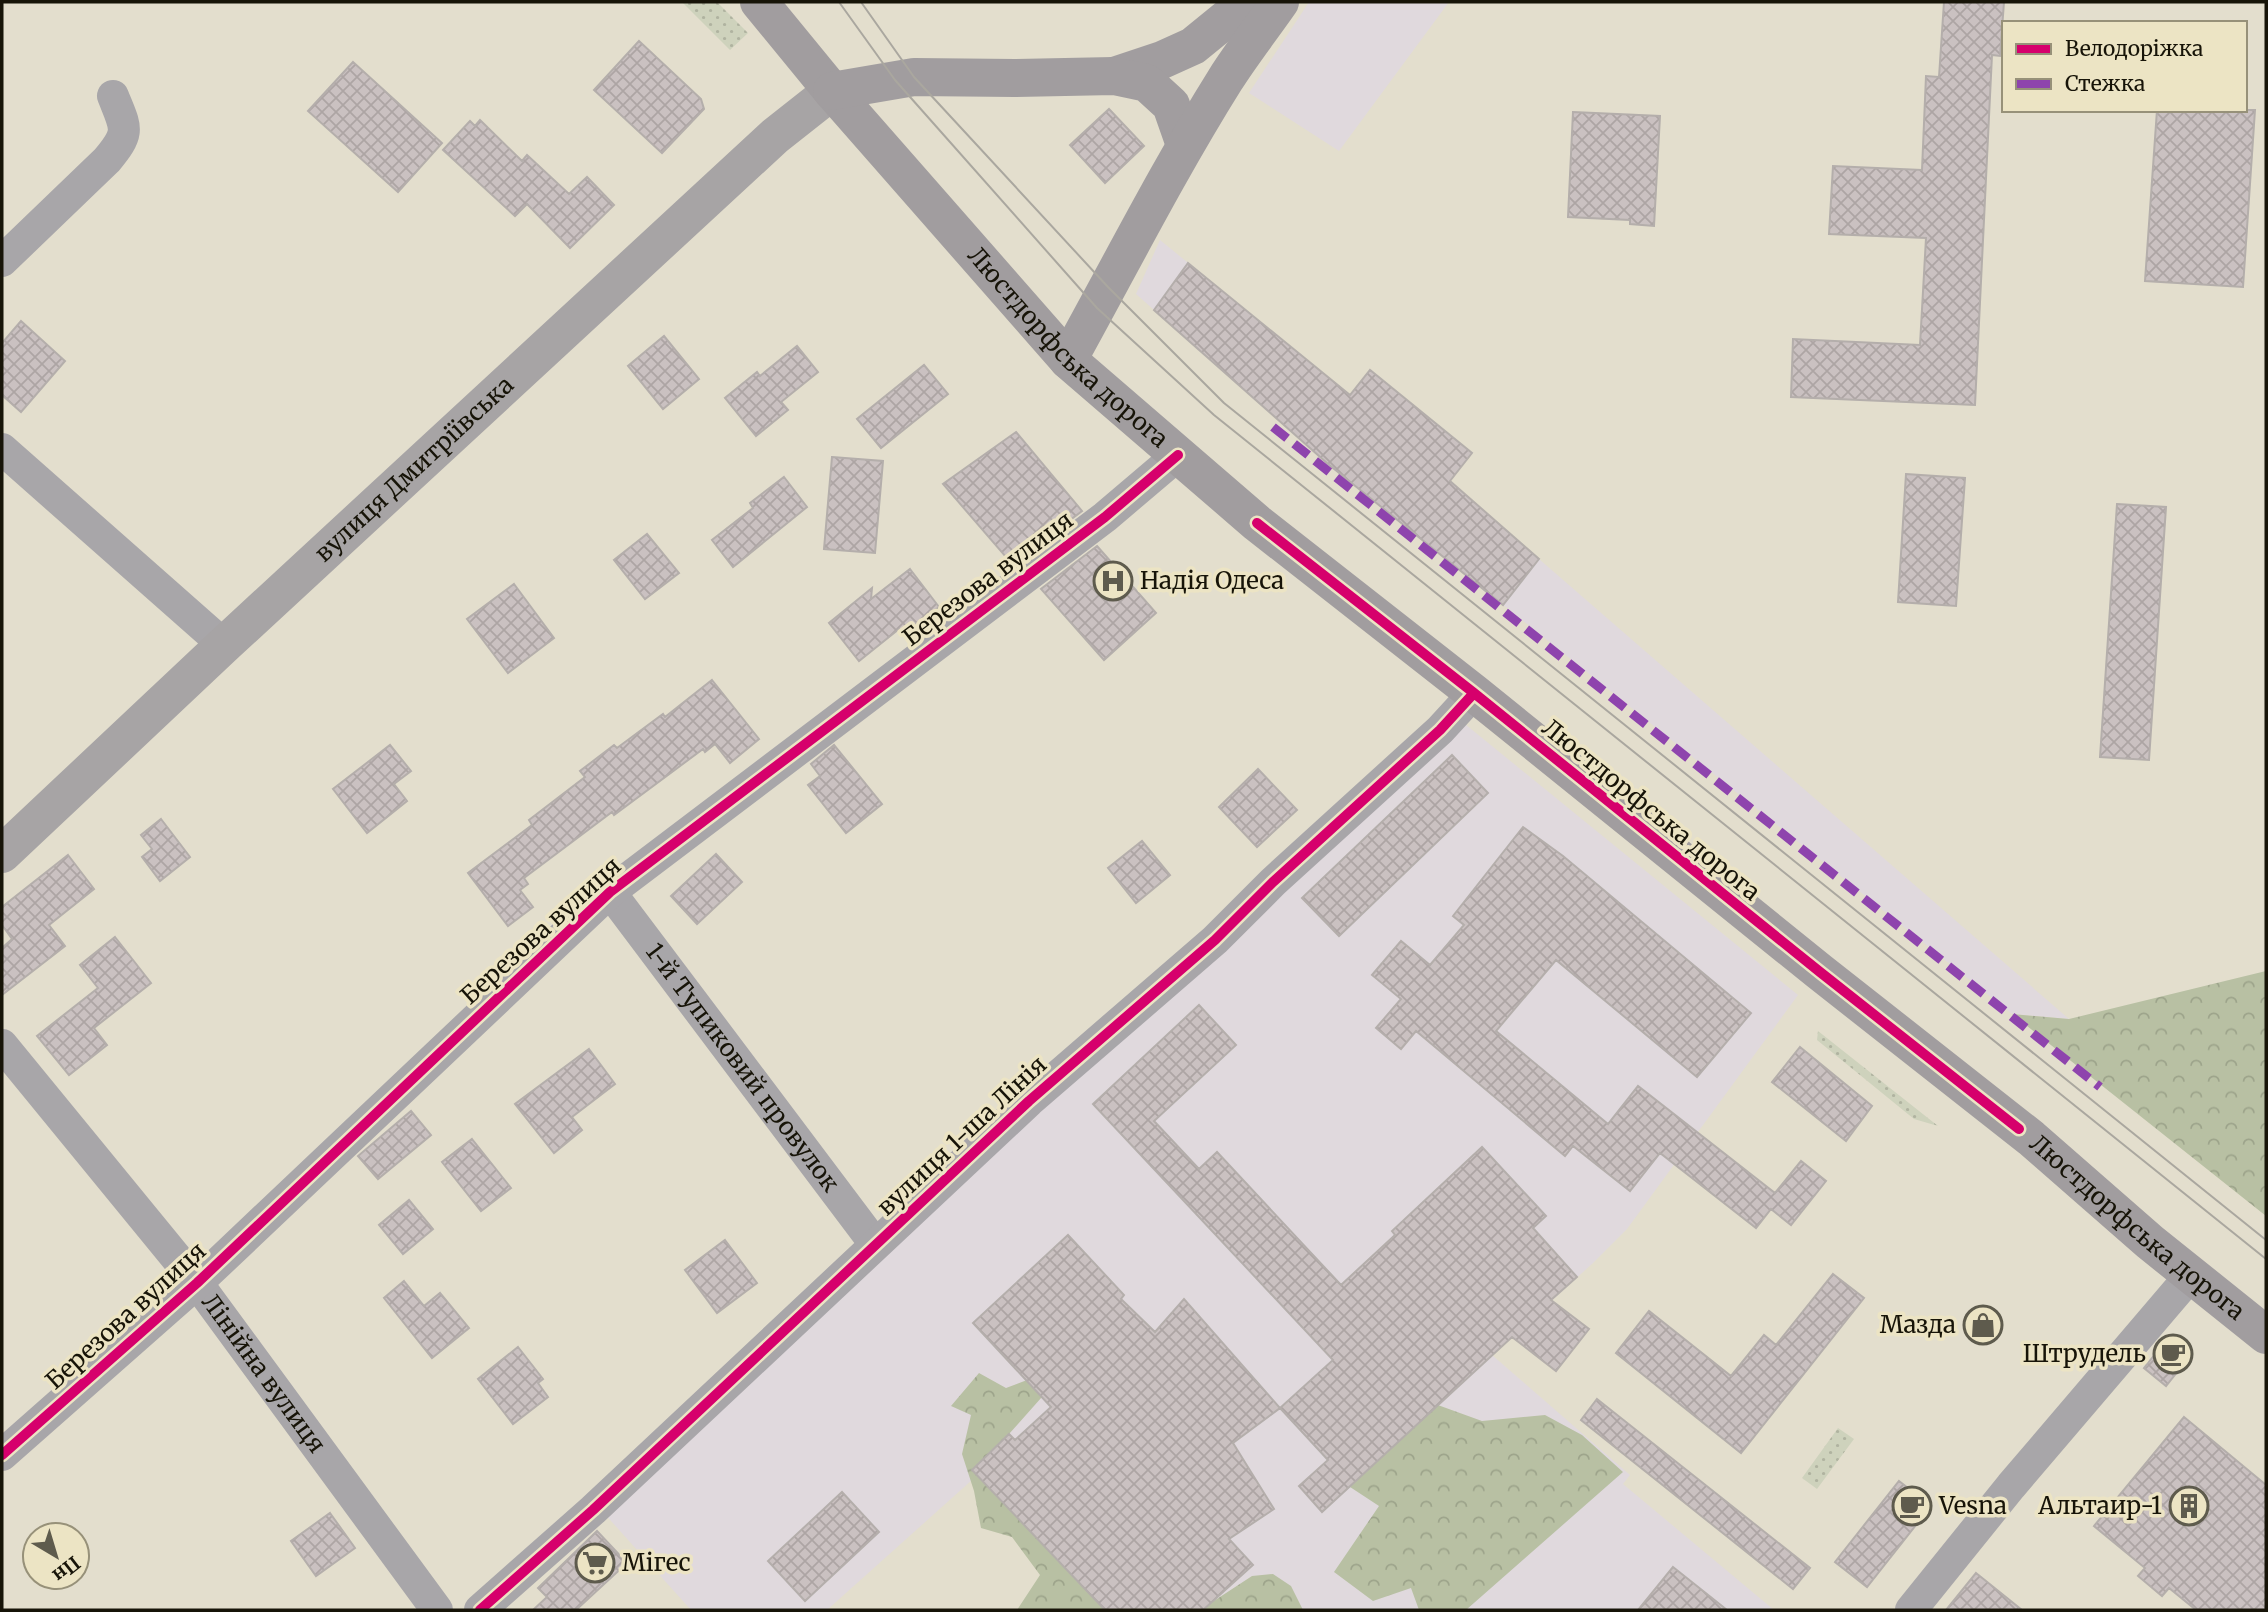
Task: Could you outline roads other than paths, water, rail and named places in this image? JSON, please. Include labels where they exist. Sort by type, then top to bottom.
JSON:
[{"type":"main road","name":"Люстдорфська дорога","points":[[759,2],[832,91],[1068,360],[1257,523],[2031,1138],[2191,1275],[2266,1335]]},
{"type":"main road","points":[[1114,76],[1162,61],[1193,46],[1247,2]]},
{"type":"main road","points":[[1068,360],[1123,254],[1185,145],[1227,77],[1280,2]]},
{"type":"main road","points":[[832,91],[914,77],[1114,76],[1147,83],[1171,105],[1185,145]]},
{"type":"main road","name":"вулиця Дмитріївська","points":[[2,854],[223,645],[775,136],[832,91]]},
{"type":"street","points":[[2,261],[107,160],[120,144],[124,126],[113,96]]},
{"type":"street","points":[[2,449],[223,645]]},
{"type":"street","name":"Березова вулиця","points":[[2,1455],[197,1283],[610,892],[1105,517],[1178,455]]},
{"type":"street","name":"вулиця 1-ша Лінія","points":[[480,1610],[593,1510],[1029,1101],[1215,940],[1273,882],[1440,730],[1474,693]]},
{"type":"street","name":"1-й Тупиковий провулок","points":[[610,892],[876,1244]]},
{"type":"street","name":"Лінійна вулиця","points":[[2,1045],[197,1283],[438,1610]]},
{"type":"street","points":[[1911,1610],[2011,1486],[2191,1275]]},
{"type":"tram line","points":[[839,2],[895,80],[1097,308],[1214,415],[2266,1259]]},
{"type":"tram line","points":[[861,2],[914,77],[1108,287],[1224,403],[2266,1240]]},
{"type":"place","name":"Надія Одеса","points":[[1113,581]]},
{"type":"place","name":"Мазда","points":[[1983,1325]]},
{"type":"place","name":"Штрудель","points":[[2173,1354]]},
{"type":"place","name":"Vesna","points":[[1912,1506]]},
{"type":"place","name":"Альтаир-1","points":[[2189,1506]]},
{"type":"place","name":"Мігес","points":[[595,1563]]}]
